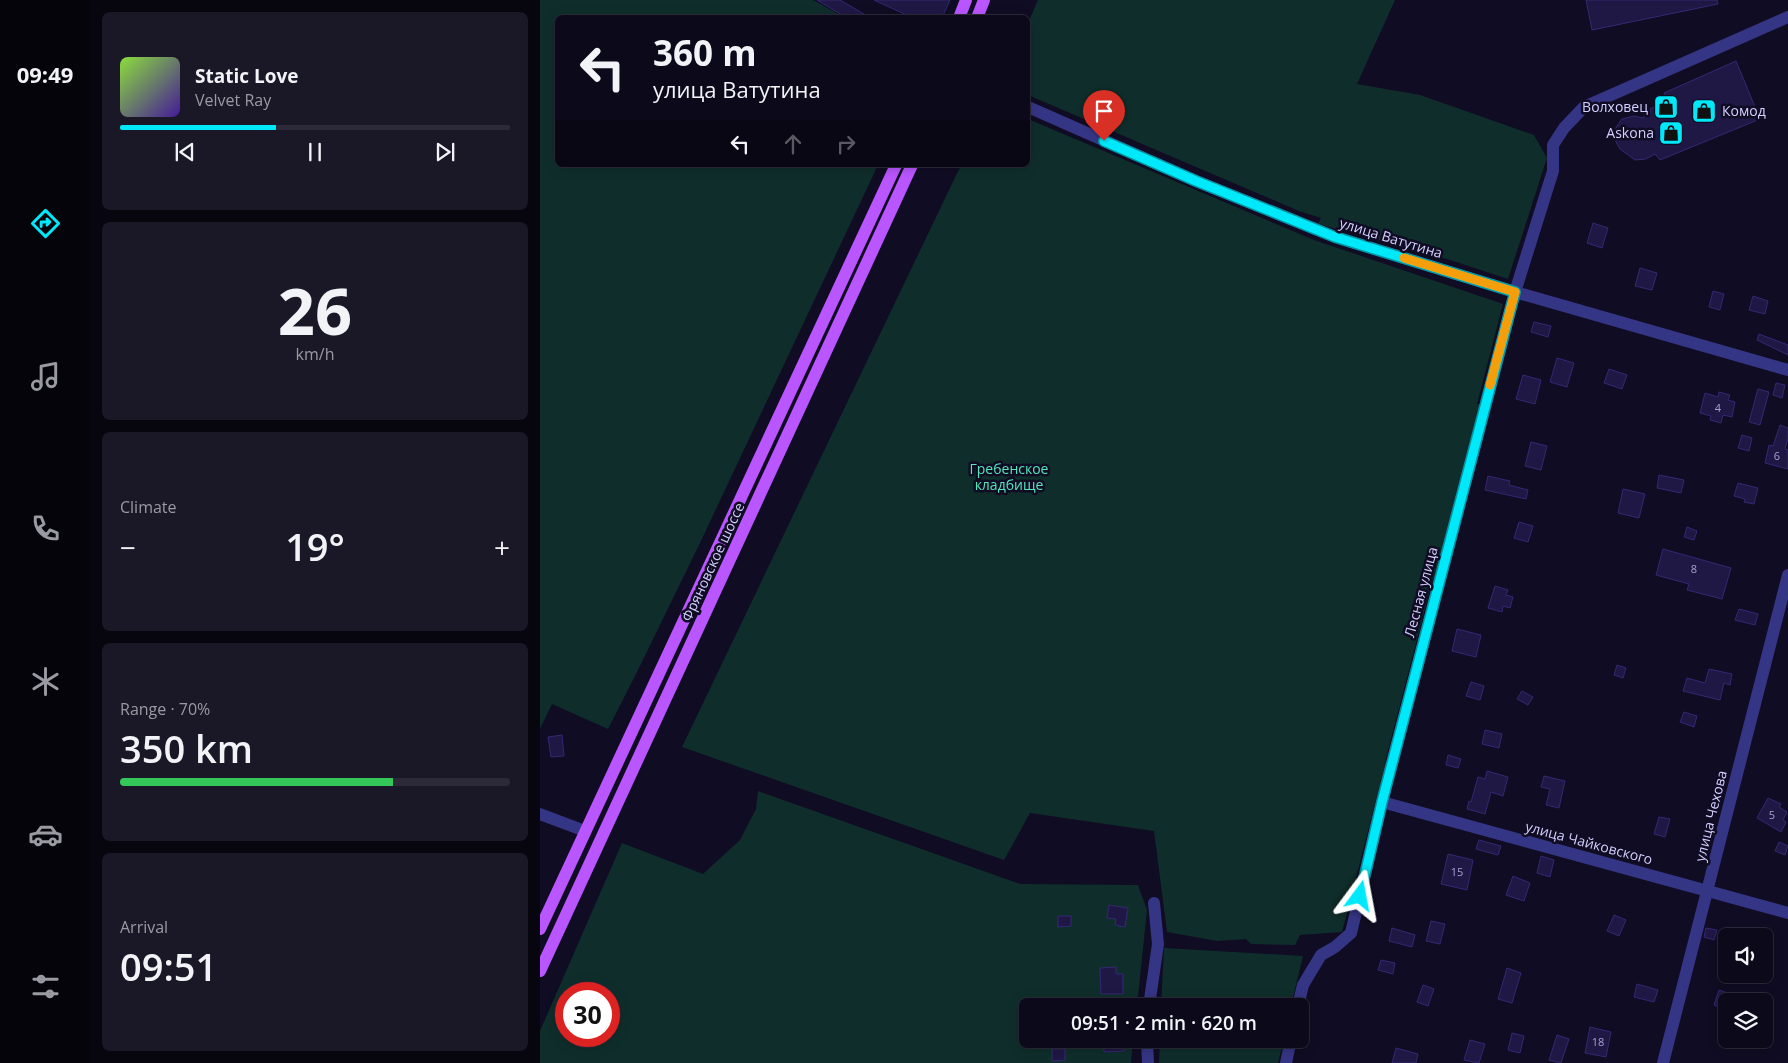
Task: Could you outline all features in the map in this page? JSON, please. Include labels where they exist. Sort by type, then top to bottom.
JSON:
[{"type":"main road","points":[[960,15],[966,0]]},
{"type":"main road","points":[[977,15],[984,0]]},
{"type":"main road","name":"Фряновское шоссе","points":[[540,929],[895,167]]},
{"type":"main road","name":"Фряновское шоссе","points":[[540,972],[911,167]]},
{"type":"street","name":"Лесная улица","points":[[1300,998],[1303,985],[1320,955],[1335,947],[1351,933],[1382,802],[1515,292],[1554,171],[1553,145],[1564,128],[1584,107],[1788,16]]},
{"type":"street","name":"улица Ватутина","points":[[1030,108],[1188,177],[1335,237],[1515,292],[1788,370]]},
{"type":"street","name":"улица Чехова","points":[[1663,1063],[1788,576]]},
{"type":"street","name":"улица Чайковского","points":[[1382,802],[1788,913]]},
{"type":"street","points":[[540,814],[585,831]]},
{"type":"street","points":[[1150,998],[1158,944],[1154,903]]},
{"type":"street","points":[[1147,1048],[1148,1063]]},
{"type":"street","points":[[1286,1063],[1289,1048]]},
{"type":"green space","points":[[540,0],[813,0],[840,15],[555,15],[555,167],[877,167],[700,543],[608,729],[552,704],[540,729]]},
{"type":"green space","points":[[1038,0],[1395,0],[1357,84],[1420,95],[1534,135],[1547,158],[1508,279],[1444,258],[1318,224],[1321,218],[1299,211],[1030,96],[1030,18]]},
{"type":"green space","name":"Гребенское кладбище","points":[[1030,120],[1314,240],[1503,304],[1477,404],[1479,404],[1480,410],[1436,578],[1433,578],[1385,762],[1388,768],[1377,796],[1342,932],[1300,935],[1295,945],[1251,944],[1246,939],[1217,941],[1167,932],[1154,831],[1030,813],[1004,860],[682,747],[960,167],[1030,167]]},
{"type":"green space","points":[[758,791],[1020,884],[1138,885],[1147,910],[1138,998],[1019,998],[1019,1048],[1132,1048],[1131,1063],[540,1063],[540,1031],[555,997],[555,1047],[620,1047],[620,982],[561,982],[622,843],[703,874],[740,840],[756,809]]},
{"type":"green space","points":[[1164,948],[1303,956],[1293,998],[1161,998]]},
{"type":"green space","points":[[1160,1048],[1282,1048],[1278,1063],[1159,1063]]},
{"type":"building","points":[[817,0],[840,0],[866,15],[842,15]]},
{"type":"building","points":[[874,0],[950,0],[943,15],[906,15]]},
{"type":"building","points":[[1586,0],[1717,0],[1718,4],[1592,30]]},
{"type":"building","name":"Комод","points":[[1736,61],[1760,119],[1660,160],[1655,154],[1646,159],[1635,160],[1620,149],[1616,142],[1615,129],[1622,119],[1634,116],[1642,118],[1651,113],[1650,109],[1667,101],[1664,93]]},
{"type":"building","points":[[1593,223],[1608,228],[1602,248],[1587,243]]},
{"type":"building","points":[[1640,268],[1657,273],[1652,290],[1635,286]]},
{"type":"building","points":[[1713,291],[1724,294],[1720,310],[1709,307]]},
{"type":"building","points":[[1753,296],[1768,301],[1765,314],[1749,310]]},
{"type":"building","points":[[1534,322],[1551,326],[1548,337],[1531,332]]},
{"type":"building","points":[[1759,334],[1788,345],[1788,355],[1757,340]]},
{"type":"building","points":[[1557,358],[1574,363],[1567,387],[1550,382]]},
{"type":"building","points":[[1609,369],[1627,375],[1622,389],[1604,383]]},
{"type":"building","points":[[1523,375],[1541,380],[1535,404],[1516,399]]},
{"type":"building","points":[[1776,383],[1785,385],[1782,398],[1773,395]]},
{"type":"building","points":[[1758,389],[1769,392],[1760,425],[1749,422]]},
{"type":"building","points":[[1719,392],[1730,395],[1728,400],[1735,402],[1732,417],[1723,415],[1721,423],[1710,420],[1711,416],[1700,413],[1705,393],[1718,397]]},
{"type":"building","points":[[1780,425],[1788,428],[1785,449],[1788,450],[1788,469],[1765,463],[1769,445],[1773,446]]},
{"type":"building","points":[[1742,435],[1752,438],[1749,451],[1738,448]]},
{"type":"building","points":[[1531,442],[1547,446],[1541,470],[1525,466]]},
{"type":"building","points":[[1659,475],[1684,480],[1681,493],[1657,488]]},
{"type":"building","points":[[1488,476],[1510,481],[1509,485],[1528,490],[1526,499],[1485,490]]},
{"type":"building","points":[[1738,483],[1758,488],[1754,504],[1744,502],[1745,499],[1734,496]]},
{"type":"building","points":[[1623,489],[1645,494],[1639,518],[1618,513]]},
{"type":"building","points":[[1519,522],[1533,526],[1528,542],[1514,538]]},
{"type":"building","points":[[1687,527],[1697,531],[1694,540],[1684,537]]},
{"type":"building","points":[[1663,549],[1731,568],[1722,599],[1687,590],[1689,584],[1656,575]]},
{"type":"building","points":[[1495,586],[1508,590],[1506,595],[1513,597],[1510,608],[1503,606],[1502,612],[1488,608]]},
{"type":"building","points":[[1739,609],[1758,614],[1755,625],[1735,620]]},
{"type":"building","points":[[1457,629],[1481,635],[1476,657],[1452,651]]},
{"type":"building","points":[[1617,665],[1626,668],[1623,678],[1614,675]]},
{"type":"building","points":[[1709,669],[1732,674],[1730,685],[1724,683],[1720,700],[1683,691],[1687,678],[1705,683]]},
{"type":"building","points":[[1471,682],[1484,686],[1480,700],[1466,696]]},
{"type":"building","points":[[1522,691],[1533,697],[1528,705],[1517,699]]},
{"type":"building","points":[[1684,712],[1697,716],[1694,727],[1680,722]]},
{"type":"building","points":[[1485,730],[1502,734],[1499,748],[1482,744]]},
{"type":"building","points":[[562,735],[564,756],[551,757],[548,737]]},
{"type":"building","points":[[1448,755],[1461,759],[1458,768],[1446,765]]},
{"type":"building","points":[[1487,771],[1508,777],[1503,796],[1491,792],[1485,814],[1467,809],[1469,801],[1471,802],[1478,777],[1485,779]]},
{"type":"building","points":[[1544,776],[1565,781],[1559,808],[1546,805],[1550,789],[1541,787]]},
{"type":"building","points":[[1768,798],[1781,804],[1779,807],[1787,812],[1783,820],[1786,822],[1781,832],[1757,818]]},
{"type":"building","points":[[1659,817],[1670,819],[1665,837],[1654,834]]},
{"type":"building","points":[[1479,840],[1501,846],[1498,855],[1476,849]]},
{"type":"building","points":[[1779,842],[1788,846],[1785,855],[1775,851]]},
{"type":"building","points":[[1448,854],[1473,860],[1467,890],[1441,884]]},
{"type":"building","points":[[1541,856],[1554,860],[1550,877],[1537,873]]},
{"type":"building","points":[[1513,876],[1530,883],[1524,901],[1506,895]]},
{"type":"building","points":[[1109,905],[1128,908],[1125,927],[1115,925],[1116,919],[1107,918]]},
{"type":"building","points":[[1614,915],[1626,920],[1619,936],[1607,931]]},
{"type":"building","points":[[1058,916],[1071,916],[1071,926],[1058,927]]},
{"type":"building","points":[[1431,921],[1445,924],[1440,944],[1426,941]]},
{"type":"building","points":[[1392,928],[1415,935],[1412,947],[1389,941]]},
{"type":"building","points":[[1706,928],[1717,930],[1714,940],[1704,937]]},
{"type":"building","points":[[1381,960],[1395,963],[1393,974],[1378,970]]},
{"type":"building","points":[[1116,967],[1116,974],[1123,974],[1123,994],[1101,994],[1100,968]]},
{"type":"building","points":[[1507,968],[1521,973],[1512,1003],[1498,999]]},
{"type":"building","points":[[1637,984],[1658,990],[1654,1002],[1634,997]]},
{"type":"building","points":[[1423,985],[1434,989],[1428,1006],[1417,1002]]},
{"type":"building","points":[[1718,993],[1718,1007],[1714,1005]]},
{"type":"building","points":[[1590,1027],[1611,1032],[1606,1057],[1585,1053]]},
{"type":"building","points":[[1512,1033],[1524,1036],[1520,1053],[1508,1050]]},
{"type":"building","points":[[1557,1035],[1569,1039],[1561,1063],[1549,1060]]},
{"type":"building","points":[[1470,1040],[1485,1044],[1479,1063],[1464,1060]]},
{"type":"building","points":[[1104,1048],[1124,1048],[1124,1051],[1104,1052]]},
{"type":"building","points":[[1396,1048],[1418,1054],[1416,1063],[1392,1063]]},
{"type":"building","points":[[1052,1049],[1065,1049],[1065,1060],[1052,1061]]},
{"type":"slow traffic","points":[[1404,258],[1515,292],[1490,385]]},
{"type":"place","name":"Волховец","points":[[1666,107]]},
{"type":"place","name":"Комод","points":[[1704,111]]},
{"type":"place","name":"Askona","points":[[1671,133]]},
{"type":"route","points":[[1104,141],[1196,181],[1335,237],[1515,292],[1382,802],[1360,896]]}]
